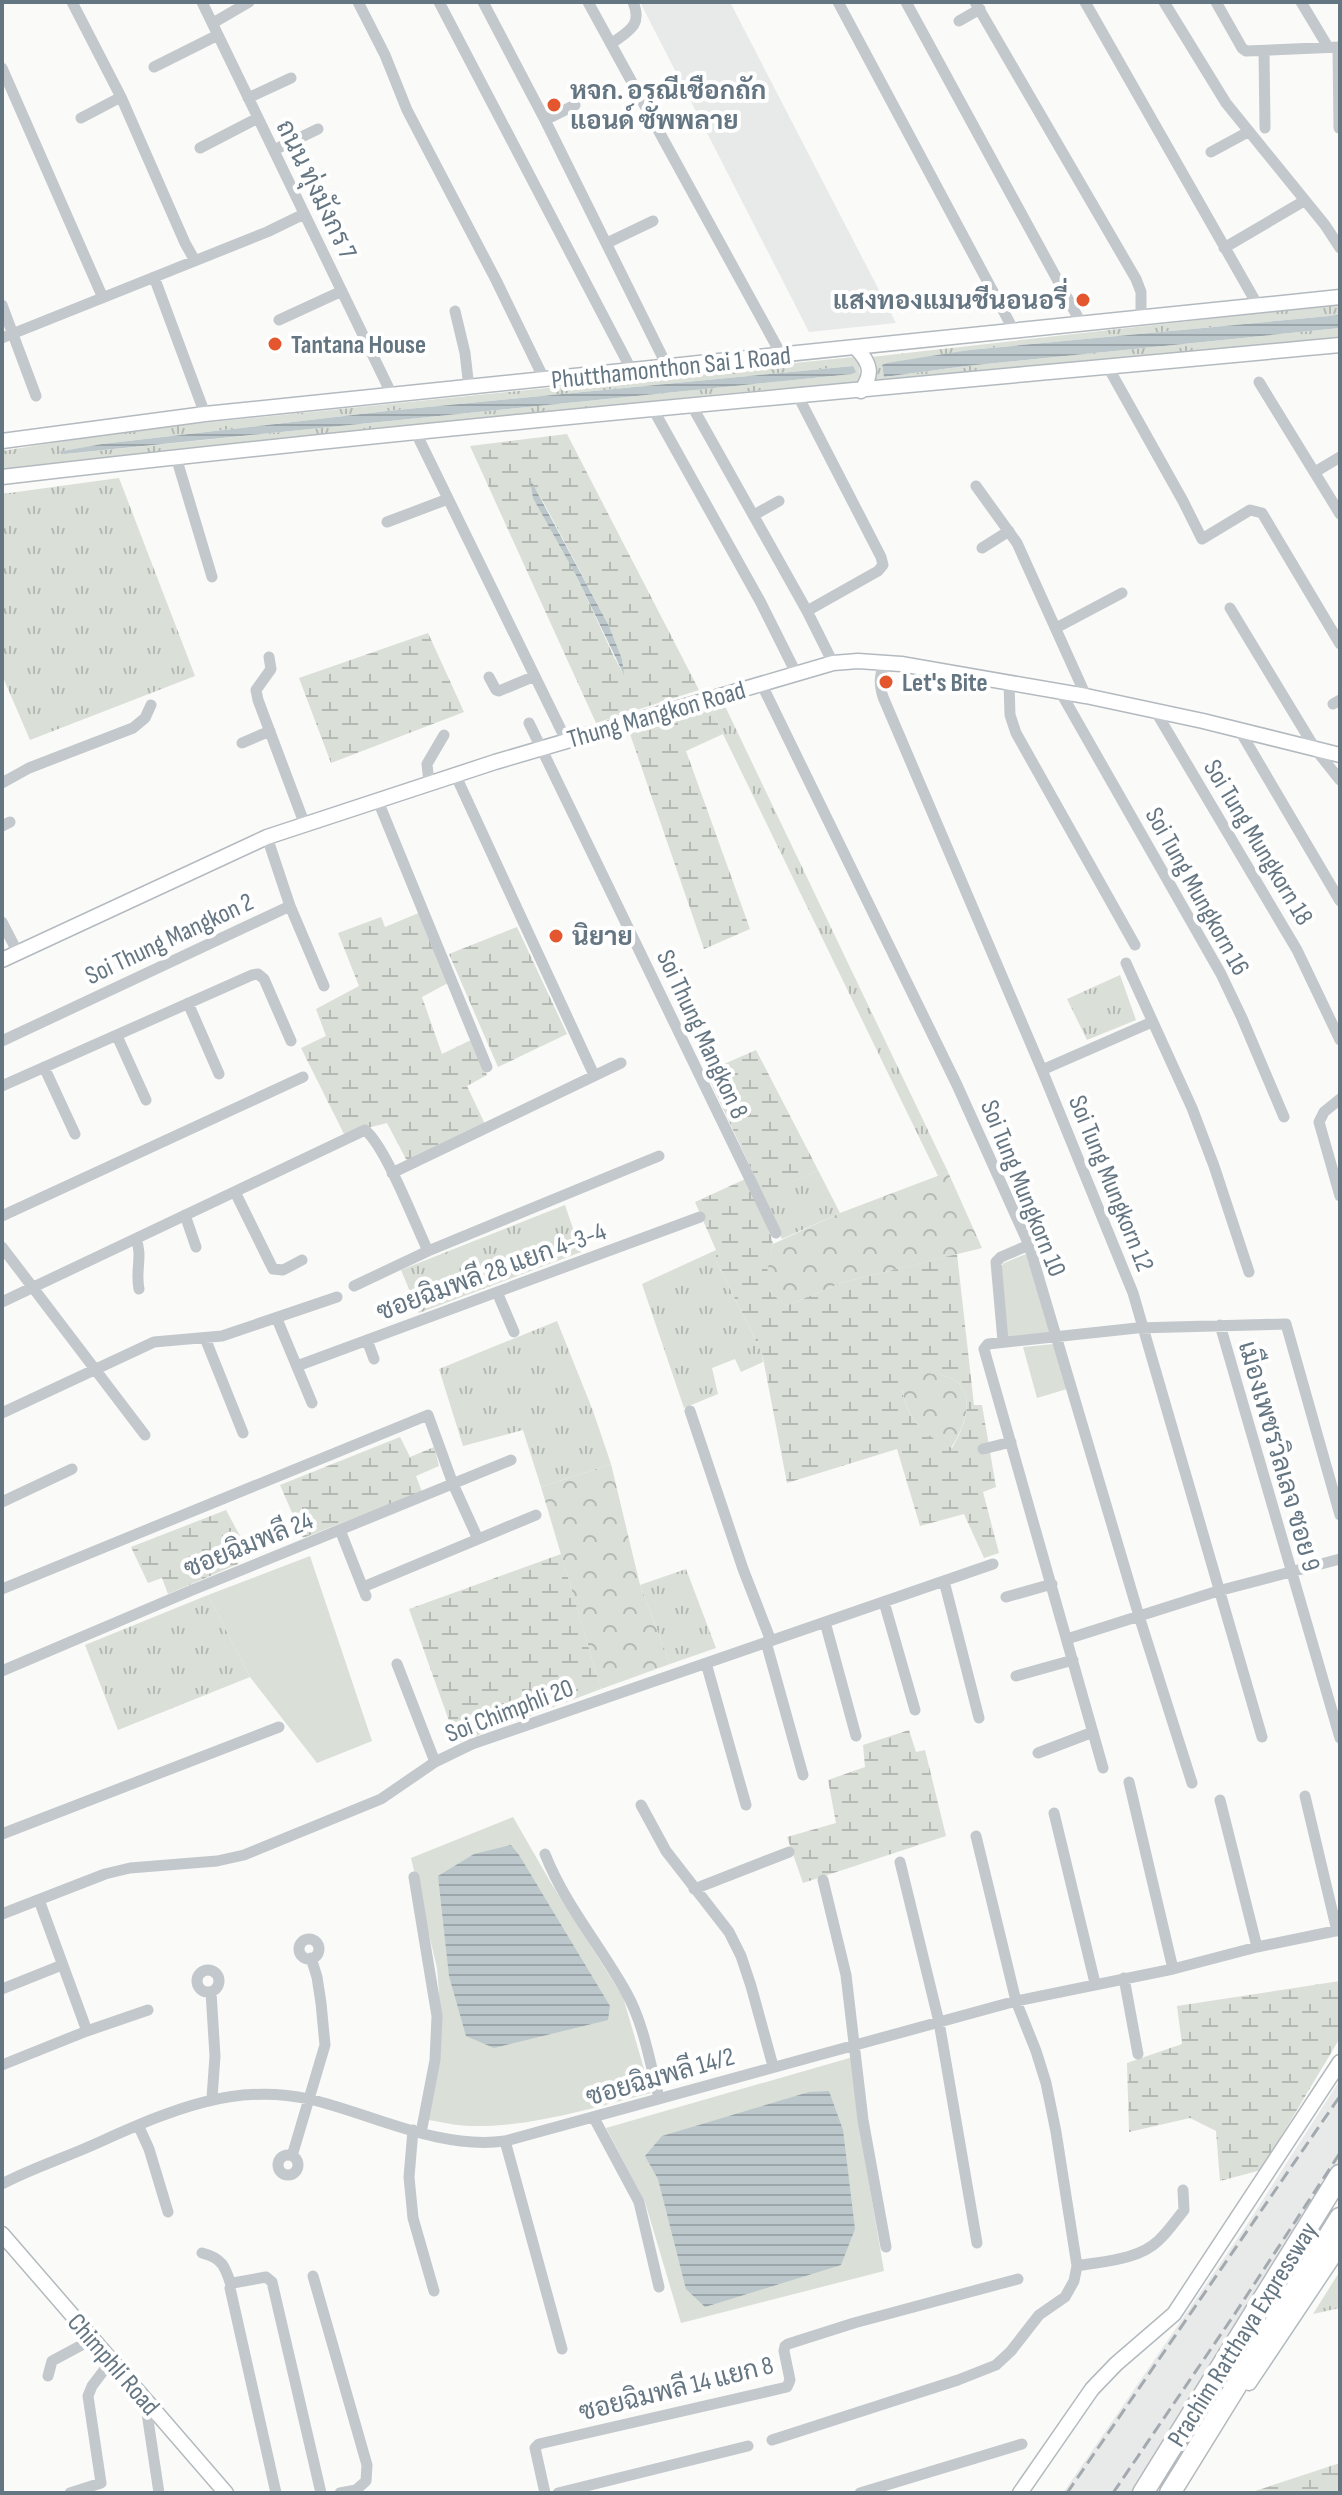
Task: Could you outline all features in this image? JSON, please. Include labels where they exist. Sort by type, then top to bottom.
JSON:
[{"type":"highway","name":"Prachim Ratthaya Expressway","points":[[1143,2493],[1340,2175]]},
{"type":"highway","name":"Prachim Ratthaya Expressway","points":[[1177,2493],[1340,2218]]},
{"type":"main road","name":"Phutthamonthon Sai 1 Road","points":[[2,441],[205,414],[1340,297]]},
{"type":"main road","name":"Phutthamonthon Sai 1 Road","points":[[2,477],[653,409],[1340,345]]},
{"type":"main road","points":[[857,349],[869,364],[870,372],[861,391]]},
{"type":"main road","name":"Thung Mangkon Road","points":[[2,960],[267,837],[455,774],[833,663],[885,663],[1086,696],[1340,755]]},
{"type":"main road","points":[[1020,2493],[1092,2389],[1174,2314],[1340,2062]]},
{"type":"main road","name":"Chimphli Road","points":[[2,2234],[226,2493]]},
{"type":"main road","points":[[1177,2493],[1335,2266],[1340,2247]]},
{"type":"street","points":[[72,2],[121,97],[194,259]]},
{"type":"street","name":"ถนน ทุ่งมังกร 7","points":[[202,2],[392,395]]},
{"type":"street","points":[[213,23],[249,2]]},
{"type":"street","points":[[358,2],[385,55],[407,110],[544,379]]},
{"type":"street","points":[[439,2],[632,371]]},
{"type":"street","points":[[483,2],[668,368]]},
{"type":"street","points":[[588,2],[782,356]]},
{"type":"street","points":[[611,44],[635,24],[637,15],[633,2]]},
{"type":"street","points":[[838,2],[1013,329]]},
{"type":"street","points":[[906,2],[1081,323]]},
{"type":"street","points":[[1085,2],[1257,304]]},
{"type":"street","points":[[1164,2],[1226,103],[1325,225],[1340,248]]},
{"type":"street","points":[[1216,2],[1242,48],[1264,51],[1335,47]]},
{"type":"street","points":[[1301,2],[1335,47],[1339,128]]},
{"type":"street","points":[[959,21],[978,6],[1136,279],[1141,292],[1141,317]]},
{"type":"street","points":[[154,67],[218,35]]},
{"type":"street","points":[[1264,51],[1265,128]]},
{"type":"street","points":[[2,68],[103,298]]},
{"type":"street","points":[[248,98],[291,78]]},
{"type":"street","points":[[81,118],[121,97]]},
{"type":"street","points":[[545,120],[575,105]]},
{"type":"street","points":[[200,148],[258,118]]},
{"type":"street","points":[[274,150],[318,129]]},
{"type":"street","points":[[1211,152],[1248,132]]},
{"type":"street","points":[[1224,248],[1304,201]]},
{"type":"street","points":[[8,336],[267,232],[304,214]]},
{"type":"street","points":[[607,243],[653,221]]},
{"type":"street","points":[[154,277],[205,414]]},
{"type":"street","points":[[279,320],[342,291]]},
{"type":"street","points":[[2,305],[8,336],[36,396]]},
{"type":"street","points":[[455,311],[469,388]]},
{"type":"street","points":[[1108,367],[1202,539],[1250,510],[1262,513],[1340,644]]},
{"type":"street","points":[[1259,382],[1340,514]]},
{"type":"street","points":[[798,396],[883,565],[878,571],[807,611]]},
{"type":"street","points":[[692,406],[833,663]]},
{"type":"street","points":[[653,409],[760,601],[796,673]]},
{"type":"street","points":[[416,433],[566,740]]},
{"type":"street","points":[[176,457],[212,577]]},
{"type":"street","points":[[1315,472],[1340,457]]},
{"type":"street","points":[[976,486],[1009,531],[1086,696]]},
{"type":"street","points":[[387,522],[448,499]]},
{"type":"street","points":[[754,515],[779,501]]},
{"type":"street","points":[[982,548],[1009,531]]},
{"type":"street","points":[[1056,628],[1122,593]]},
{"type":"street","points":[[1230,608],[1316,750],[1340,780]]},
{"type":"street","points":[[269,657],[270,673],[256,690],[305,825]]},
{"type":"street","name":"Soi Tung Mungkorn 12","points":[[885,663],[879,685],[883,697],[1119,1255],[1145,1327],[1262,1737]]},
{"type":"street","points":[[489,677],[499,691],[535,676]]},
{"type":"street","name":"Soi Tung Mungkorn 10","points":[[761,683],[957,1085],[1029,1245],[1192,1783]]},
{"type":"street","points":[[1009,683],[1010,715],[1016,733],[1135,945]]},
{"type":"street","name":"Soi Tung Mungkorn 16","points":[[1061,693],[1221,974],[1284,1117]]},
{"type":"street","points":[[2,783],[29,768],[133,728],[145,718],[151,705]]},
{"type":"street","name":"Soi Tung Mungkorn 18","points":[[1156,712],[1297,950],[1340,1040]]},
{"type":"street","name":"Soi Thung Mangkon 8","points":[[529,723],[776,1233]]},
{"type":"street","points":[[242,743],[270,731]]},
{"type":"street","points":[[1240,731],[1340,901]]},
{"type":"street","points":[[429,783],[427,764],[444,735]]},
{"type":"street","points":[[455,774],[594,1075]]},
{"type":"street","points":[[378,801],[487,1067]]},
{"type":"street","name":"Soi Thung Mangkon 2","points":[[2,1041],[290,906],[267,837]]},
{"type":"street","points":[[290,906],[324,986]]},
{"type":"street","points":[[2,922],[18,953]]},
{"type":"street","points":[[1126,963],[1192,1108],[1249,1272]]},
{"type":"street","points":[[2,1086],[258,974],[264,979],[291,1041]]},
{"type":"street","points":[[188,1003],[219,1074]]},
{"type":"street","points":[[1042,1070],[1152,1022]]},
{"type":"street","points":[[117,1036],[146,1100]]},
{"type":"street","points":[[392,1173],[621,1063]]},
{"type":"street","points":[[44,1067],[75,1134]]},
{"type":"street","points":[[2,1216],[303,1077]]},
{"type":"street","points":[[1340,1099],[1324,1112],[1319,1122],[1340,1196]]},
{"type":"street","points":[[2,1302],[365,1130],[371,1135],[392,1173],[428,1251]]},
{"type":"street","points":[[354,1286],[428,1251],[659,1156]]},
{"type":"street","points":[[235,1192],[273,1269],[283,1270],[302,1260]]},
{"type":"street","points":[[185,1215],[196,1247]]},
{"type":"street","name":"ซอยฉิมพลี 28 แยก 4-3-4","points":[[297,1366],[700,1217]]},
{"type":"street","points":[[136,1239],[140,1248],[139,1289]]},
{"type":"street","points":[[1003,1341],[996,1262],[1029,1245]]},
{"type":"street","points":[[2,1247],[145,1435]]},
{"type":"street","points":[[497,1292],[514,1332]]},
{"type":"street","points":[[3,1411],[154,1342],[222,1336],[337,1297]]},
{"type":"street","points":[[277,1319],[312,1403]]},
{"type":"street","points":[[1103,1768],[984,1349],[988,1344],[1145,1327],[1286,1324],[1340,1515]]},
{"type":"street","name":"เมืองเพชรวิลเลจ ซอย 9","points":[[1220,1325],[1340,1738]]},
{"type":"street","points":[[205,1338],[243,1433]]},
{"type":"street","points":[[367,1340],[374,1359]]},
{"type":"street","points":[[690,1411],[769,1641],[803,1775]]},
{"type":"street","points":[[2,1589],[428,1415],[453,1484],[478,1539]]},
{"type":"street","points":[[983,1449],[1011,1442]]},
{"type":"street","name":"ซอยฉิมพลี 24","points":[[2,1671],[511,1460]]},
{"type":"street","points":[[2,1502],[72,1469]]},
{"type":"street","points":[[340,1530],[364,1592],[536,1515]]},
{"type":"street","points":[[1067,1639],[1218,1591],[1340,1559]]},
{"type":"street","name":"Soi Chimphli 20","points":[[2,1914],[105,1874],[130,1868],[217,1861],[244,1855],[381,1799],[435,1762],[472,1744],[993,1564]]},
{"type":"street","points":[[944,1581],[979,1718]]},
{"type":"street","points":[[1006,1597],[1052,1584]]},
{"type":"street","points":[[884,1602],[915,1710]]},
{"type":"street","points":[[825,1622],[856,1736]]},
{"type":"street","points":[[1016,1676],[1073,1660]]},
{"type":"street","points":[[706,1663],[746,1805]]},
{"type":"street","points":[[397,1664],[435,1762]]},
{"type":"street","points":[[2,1834],[279,1727]]},
{"type":"street","points":[[1038,1753],[1093,1732]]},
{"type":"street","points":[[1129,1782],[1173,1969]]},
{"type":"street","points":[[1305,1796],[1339,1930]]},
{"type":"street","points":[[1220,1800],[1257,1947]]},
{"type":"street","points":[[641,1805],[666,1851],[729,1932],[741,1956],[773,2066]]},
{"type":"street","points":[[1054,1813],[1095,1983]]},
{"type":"street","points":[[772,2440],[996,2365],[1039,2315],[1065,2297],[1074,2281],[1077,2266],[1046,2083],[1016,2001],[976,1836]]},
{"type":"street","points":[[694,1889],[789,1852]]},
{"type":"street","points":[[545,1854],[565,1898],[627,1993],[636,2014],[659,2098]]},
{"type":"street","points":[[900,1862],[939,2022],[977,2243]]},
{"type":"street","points":[[414,1877],[437,2016],[435,2060],[409,2177],[413,2218],[434,2291]]},
{"type":"street","points":[[823,1880],[846,1975],[863,2120],[886,2247]]},
{"type":"street","points":[[39,1900],[87,2031]]},
{"type":"street","name":"ซอยฉิมพลี 14/2","points":[[2,2184],[212,2098],[259,2093],[309,2099],[417,2131],[483,2144],[505,2141],[1016,2001],[1173,1969],[1339,1930]]},
{"type":"street","points":[[292,2156],[325,2045],[317,1977],[311,1958]]},
{"type":"street","points":[[2,1989],[62,1965]]},
{"type":"street","points":[[1124,1978],[1138,2054]]},
{"type":"street","points":[[211,1992],[215,2056],[212,2098]]},
{"type":"street","points":[[2,2065],[148,2010]]},
{"type":"street","points":[[594,2118],[639,2202],[659,2287]]},
{"type":"street","points":[[139,2127],[168,2212]]},
{"type":"street","points":[[505,2141],[562,2349]]},
{"type":"street","points":[[1077,2266],[1134,2255],[1149,2248],[1184,2210],[1183,2190]]},
{"type":"street","points":[[202,2253],[215,2256],[223,2265],[231,2285],[276,2493]]},
{"type":"street","points":[[313,2276],[367,2465],[366,2481],[356,2490],[340,2493]]},
{"type":"street","points":[[231,2285],[266,2277],[272,2282],[321,2493]]},
{"type":"street","name":"ซอยฉิมพลี 14 แยก 8","points":[[545,2493],[535,2448],[539,2444],[787,2387],[790,2380],[784,2351],[788,2344],[1018,2279]]},
{"type":"street","points":[[48,2376],[52,2361],[93,2339]]},
{"type":"street","points":[[70,2493],[101,2483],[88,2396],[111,2361]]},
{"type":"street","points":[[145,2400],[159,2493]]},
{"type":"street","points":[[860,2493],[1022,2444]]},
{"type":"street","points":[[558,2493],[748,2446]]},
{"type":"shaded area","points":[[640,2],[730,2],[896,323],[809,332]]},
{"type":"shaded area","points":[[1340,315],[1340,328],[884,377],[882,365],[969,350]]},
{"type":"shaded area","points":[[853,366],[856,372],[852,374],[65,454],[57,452],[387,411]]},
{"type":"shaded area","points":[[530,479],[609,626],[622,659],[624,675],[576,575],[533,498]]},
{"type":"shaded area","points":[[511,1845],[610,2006],[608,2020],[494,2048],[466,2036],[449,1976],[438,1876],[474,1854]]},
{"type":"shaded area","points":[[1340,2080],[1340,2191],[1144,2493],[1063,2493],[1248,2223]]},
{"type":"shaded area","points":[[829,2091],[843,2130],[855,2229],[841,2265],[705,2307],[686,2289],[658,2179],[645,2156],[662,2136],[809,2092]]},
{"type":"green space","points":[[1340,304],[1340,315],[969,350],[882,366],[884,377],[1340,328],[1340,338],[953,374],[873,385],[876,376],[871,357]]},
{"type":"green space","points":[[854,357],[859,363],[860,377],[857,382],[850,383],[2,470],[2,451],[132,430]],"holes":[[[853,366],[852,374],[66,454],[59,452],[102,444],[387,411]]]},
{"type":"green space","points":[[567,434],[699,690],[596,723],[470,446]],"holes":[[[538,492],[609,626],[622,659],[623,673]]]},
{"type":"green space","points":[[119,478],[195,676],[30,740],[2,675],[2,494]]},
{"type":"green space","points":[[428,633],[464,712],[331,763],[299,678]]},
{"type":"green space","points":[[723,702],[948,1172],[938,1176],[723,734],[710,706]]},
{"type":"green space","points":[[710,706],[723,734],[686,751],[750,929],[704,949],[630,734]]},
{"type":"green space","points":[[421,912],[448,983],[422,997],[442,1054],[471,1040],[487,1075],[467,1086],[485,1124],[407,1161],[387,1123],[344,1134],[301,1048],[326,1036],[316,1009],[359,986],[338,933],[381,917],[385,927]]},
{"type":"green space","points":[[517,927],[567,1034],[498,1067],[449,954]]},
{"type":"green space","points":[[1120,975],[1136,1020],[1087,1040],[1067,999]]},
{"type":"green space","points":[[756,1050],[818,1170],[761,1197],[773,1244],[764,1287],[786,1306],[841,1283],[957,1254],[974,1405],[982,1405],[996,1487],[983,1492],[999,1553],[984,1558],[964,1514],[920,1526],[897,1449],[787,1483],[762,1353],[716,1261],[716,1250],[695,1202],[754,1175],[706,1072]],"holes":[[[927,1373],[952,1379],[965,1393],[964,1422],[952,1448],[918,1426],[905,1401],[902,1390]]]},
{"type":"green space","points":[[818,1170],[840,1213],[782,1239],[760,1197]]},
{"type":"green space","points":[[948,1172],[982,1248],[841,1283],[786,1306],[763,1287],[773,1244],[840,1213]]},
{"type":"green space","points":[[565,1205],[581,1252],[419,1313],[401,1270]]},
{"type":"green space","points":[[716,1250],[716,1261],[762,1353],[763,1362],[741,1372],[735,1359],[712,1368],[718,1394],[684,1408],[642,1284]]},
{"type":"green space","points":[[1026,1254],[1049,1325],[1049,1334],[1007,1337],[999,1268]]},
{"type":"green space","points":[[557,1321],[611,1464],[541,1487],[523,1430],[463,1446],[439,1369]]},
{"type":"green space","points":[[1054,1344],[1067,1389],[1037,1398],[1023,1347]]},
{"type":"green space","points":[[927,1372],[952,1379],[965,1393],[964,1422],[951,1448],[918,1426],[905,1400],[902,1389]]},
{"type":"green space","points":[[400,1437],[410,1457],[434,1447],[439,1466],[416,1476],[422,1492],[303,1538],[280,1485]]},
{"type":"green space","points":[[611,1464],[640,1585],[670,1664],[601,1689],[541,1487]]},
{"type":"green space","points":[[226,1510],[240,1536],[231,1540],[238,1564],[168,1594],[162,1578],[148,1583],[131,1547]]},
{"type":"green space","points":[[561,1554],[601,1689],[457,1743],[409,1609]]},
{"type":"green space","points":[[310,1556],[372,1741],[317,1763],[250,1677],[208,1595]]},
{"type":"green space","points":[[686,1569],[716,1648],[670,1664],[640,1585]]},
{"type":"green space","points":[[208,1595],[250,1677],[118,1730],[85,1645]]},
{"type":"green space","points":[[909,1730],[916,1752],[925,1750],[946,1836],[803,1883],[787,1837],[836,1823],[828,1780],[865,1767],[863,1745]]},
{"type":"green space","points":[[513,1817],[623,1997],[651,2093],[562,2116],[517,2123],[466,2126],[428,2120],[439,1992],[437,1968],[411,1858]]},
{"type":"green space","points":[[1340,1981],[1340,2038],[1261,2170],[1220,2181],[1216,2131],[1190,2118],[1129,2132],[1127,2063],[1182,2044],[1177,2006]]},
{"type":"green space","points":[[853,2057],[861,2136],[884,2271],[681,2323],[645,2202],[606,2128]]},
{"type":"green space","points":[[1340,2271],[1340,2308],[1313,2314]]},
{"type":"green space","points":[[1340,2463],[1340,2493],[1249,2493]]},
{"type":"railway","points":[[1067,2493],[1340,2096]]},
{"type":"railway","points":[[1113,2493],[1340,2153]]},
{"type":"place","name":"หจก. อรุณีเชือกถัก แอนด์ ซัพพลาย","points":[[554,105]]},
{"type":"place","name":"แสงทองแมนชีนอนอรี่","points":[[1083,300]]},
{"type":"place","name":"Tantana House","points":[[275,344]]},
{"type":"place","name":"Let's Bite","points":[[886,682]]},
{"type":"place","name":"นิยาย","points":[[556,936]]}]
